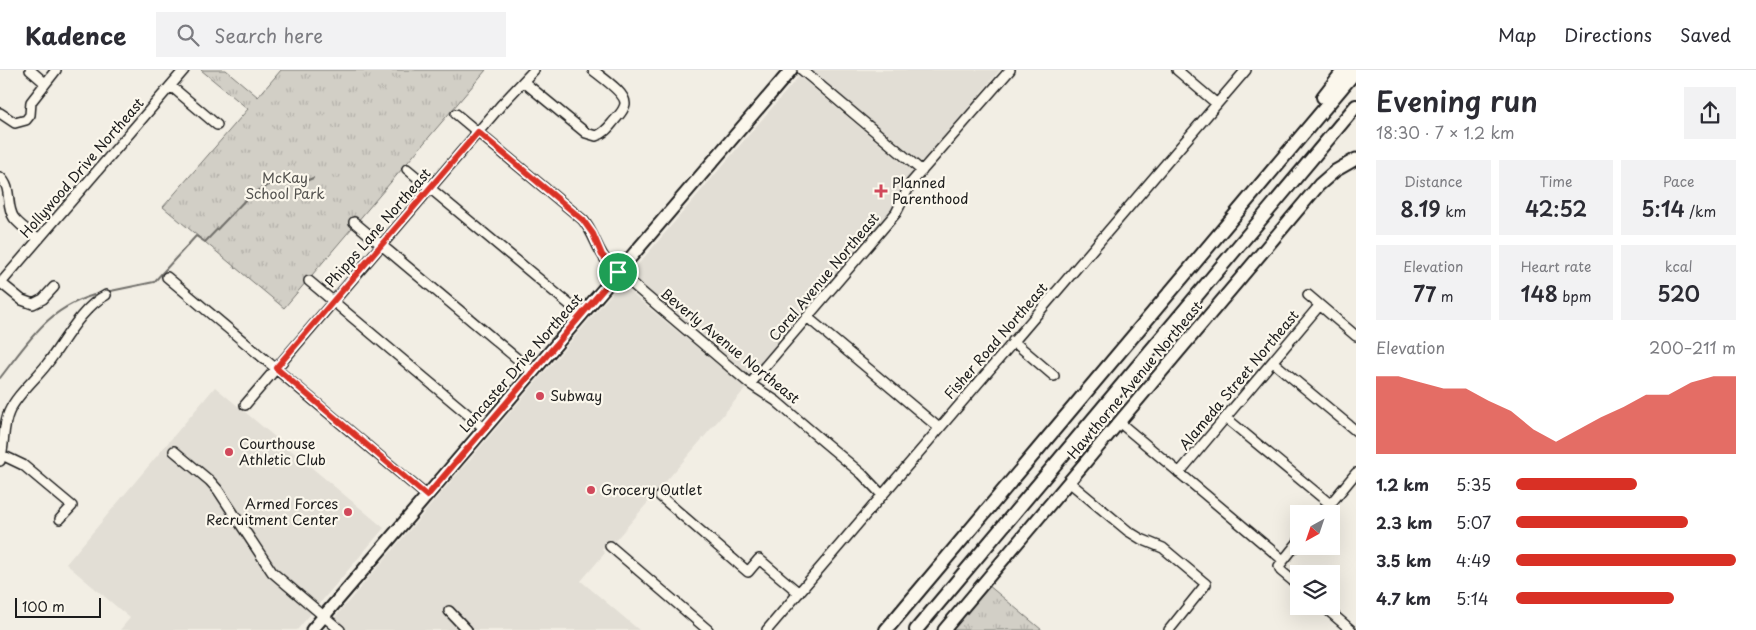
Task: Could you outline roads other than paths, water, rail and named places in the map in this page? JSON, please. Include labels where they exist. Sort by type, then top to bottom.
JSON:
[{"type":"highway","points":[[1240,209],[1268,165],[1344,70]]},
{"type":"highway","points":[[886,630],[1356,71]]},
{"type":"highway","points":[[916,630],[1356,106]]},
{"type":"highway","points":[[1323,145],[1356,114]]},
{"type":"main road","name":"Lancaster Drive Northeast","points":[[312,630],[791,70]]},
{"type":"main road","name":"Hawthorne Avenue Northeast","points":[[944,630],[1319,185],[1335,170],[1356,159]]},
{"type":"street","points":[[30,70],[45,83]]},
{"type":"street","points":[[0,113],[15,123],[26,120],[30,115],[31,102],[56,70]]},
{"type":"street","name":"Hollywood Drive Northeast","points":[[1,284],[184,70]]},
{"type":"street","name":"Phipps Lane Northeast","points":[[245,405],[502,104],[534,70]]},
{"type":"street","points":[[524,82],[586,133],[596,136],[604,132],[623,110],[625,100],[619,92],[593,70]]},
{"type":"street","points":[[802,70],[922,171]]},
{"type":"street","name":"Coral Avenue Northeast","points":[[750,384],[896,213],[907,190],[922,171],[1010,70]]},
{"type":"street","points":[[1176,70],[1217,104]]},
{"type":"street","name":"Fisher Road Northeast","points":[[767,630],[1246,70]]},
{"type":"street","points":[[171,86],[216,125]]},
{"type":"street","name":"Beverly Avenue Northeast","points":[[456,114],[583,220],[593,234],[602,255],[618,272],[750,384],[776,402],[862,474],[882,495]]},
{"type":"street","points":[[407,169],[582,315]]},
{"type":"street","points":[[0,177],[6,182],[11,211],[15,218],[39,240]]},
{"type":"street","points":[[0,198],[9,194]]},
{"type":"street","points":[[354,222],[533,372]]},
{"type":"street","points":[[167,277],[427,496]]},
{"type":"street","points":[[309,281],[484,428]]},
{"type":"street","points":[[1,284],[30,304],[40,302],[54,287]]},
{"type":"street","points":[[60,519],[72,506],[23,464],[1,457],[5,423],[9,410],[47,364],[58,345],[96,300],[106,295]]},
{"type":"street","points":[[1308,295],[1356,336]]},
{"type":"street","name":"Alameda Street Northeast","points":[[1180,473],[1319,306]]},
{"type":"street","points":[[807,318],[940,428]]},
{"type":"street","points":[[1013,342],[1054,376]]},
{"type":"street","points":[[1273,362],[1356,431]]},
{"type":"street","points":[[1226,418],[1330,504],[1356,473]]},
{"type":"street","points":[[1119,422],[1180,473],[1281,563]]},
{"type":"street","points":[[174,451],[218,490],[272,572],[340,630]]},
{"type":"street","points":[[1069,482],[1128,531],[1141,539],[1163,548],[1206,584],[1169,630]]},
{"type":"street","points":[[660,496],[748,572],[759,560],[798,593]]},
{"type":"street","points":[[610,546],[708,630]]},
{"type":"street","points":[[1290,552],[1281,563],[1281,571],[1290,578]]},
{"type":"street","points":[[450,611],[467,630]]},
{"type":"street","points":[[1334,615],[1351,630]]},
{"type":"waterway","points":[[106,292],[154,282],[196,236],[205,242],[250,195],[274,182],[301,183],[313,178]]},
{"type":"waterway","points":[[0,378],[32,337],[54,315],[68,306],[101,293]]},
{"type":"place","name":"Planned Parenthood","points":[[881,191]]},
{"type":"place","name":"Subway","points":[[540,396]]},
{"type":"place","name":"Courthouse Athletic Club","points":[[229,452]]},
{"type":"place","name":"Grocery Outlet","points":[[591,490]]},
{"type":"place","name":"Armed Forces Recruitment Center","points":[[348,512]]},
{"type":"park label","name":"McKay School Park","points":[[285,186]]}]
